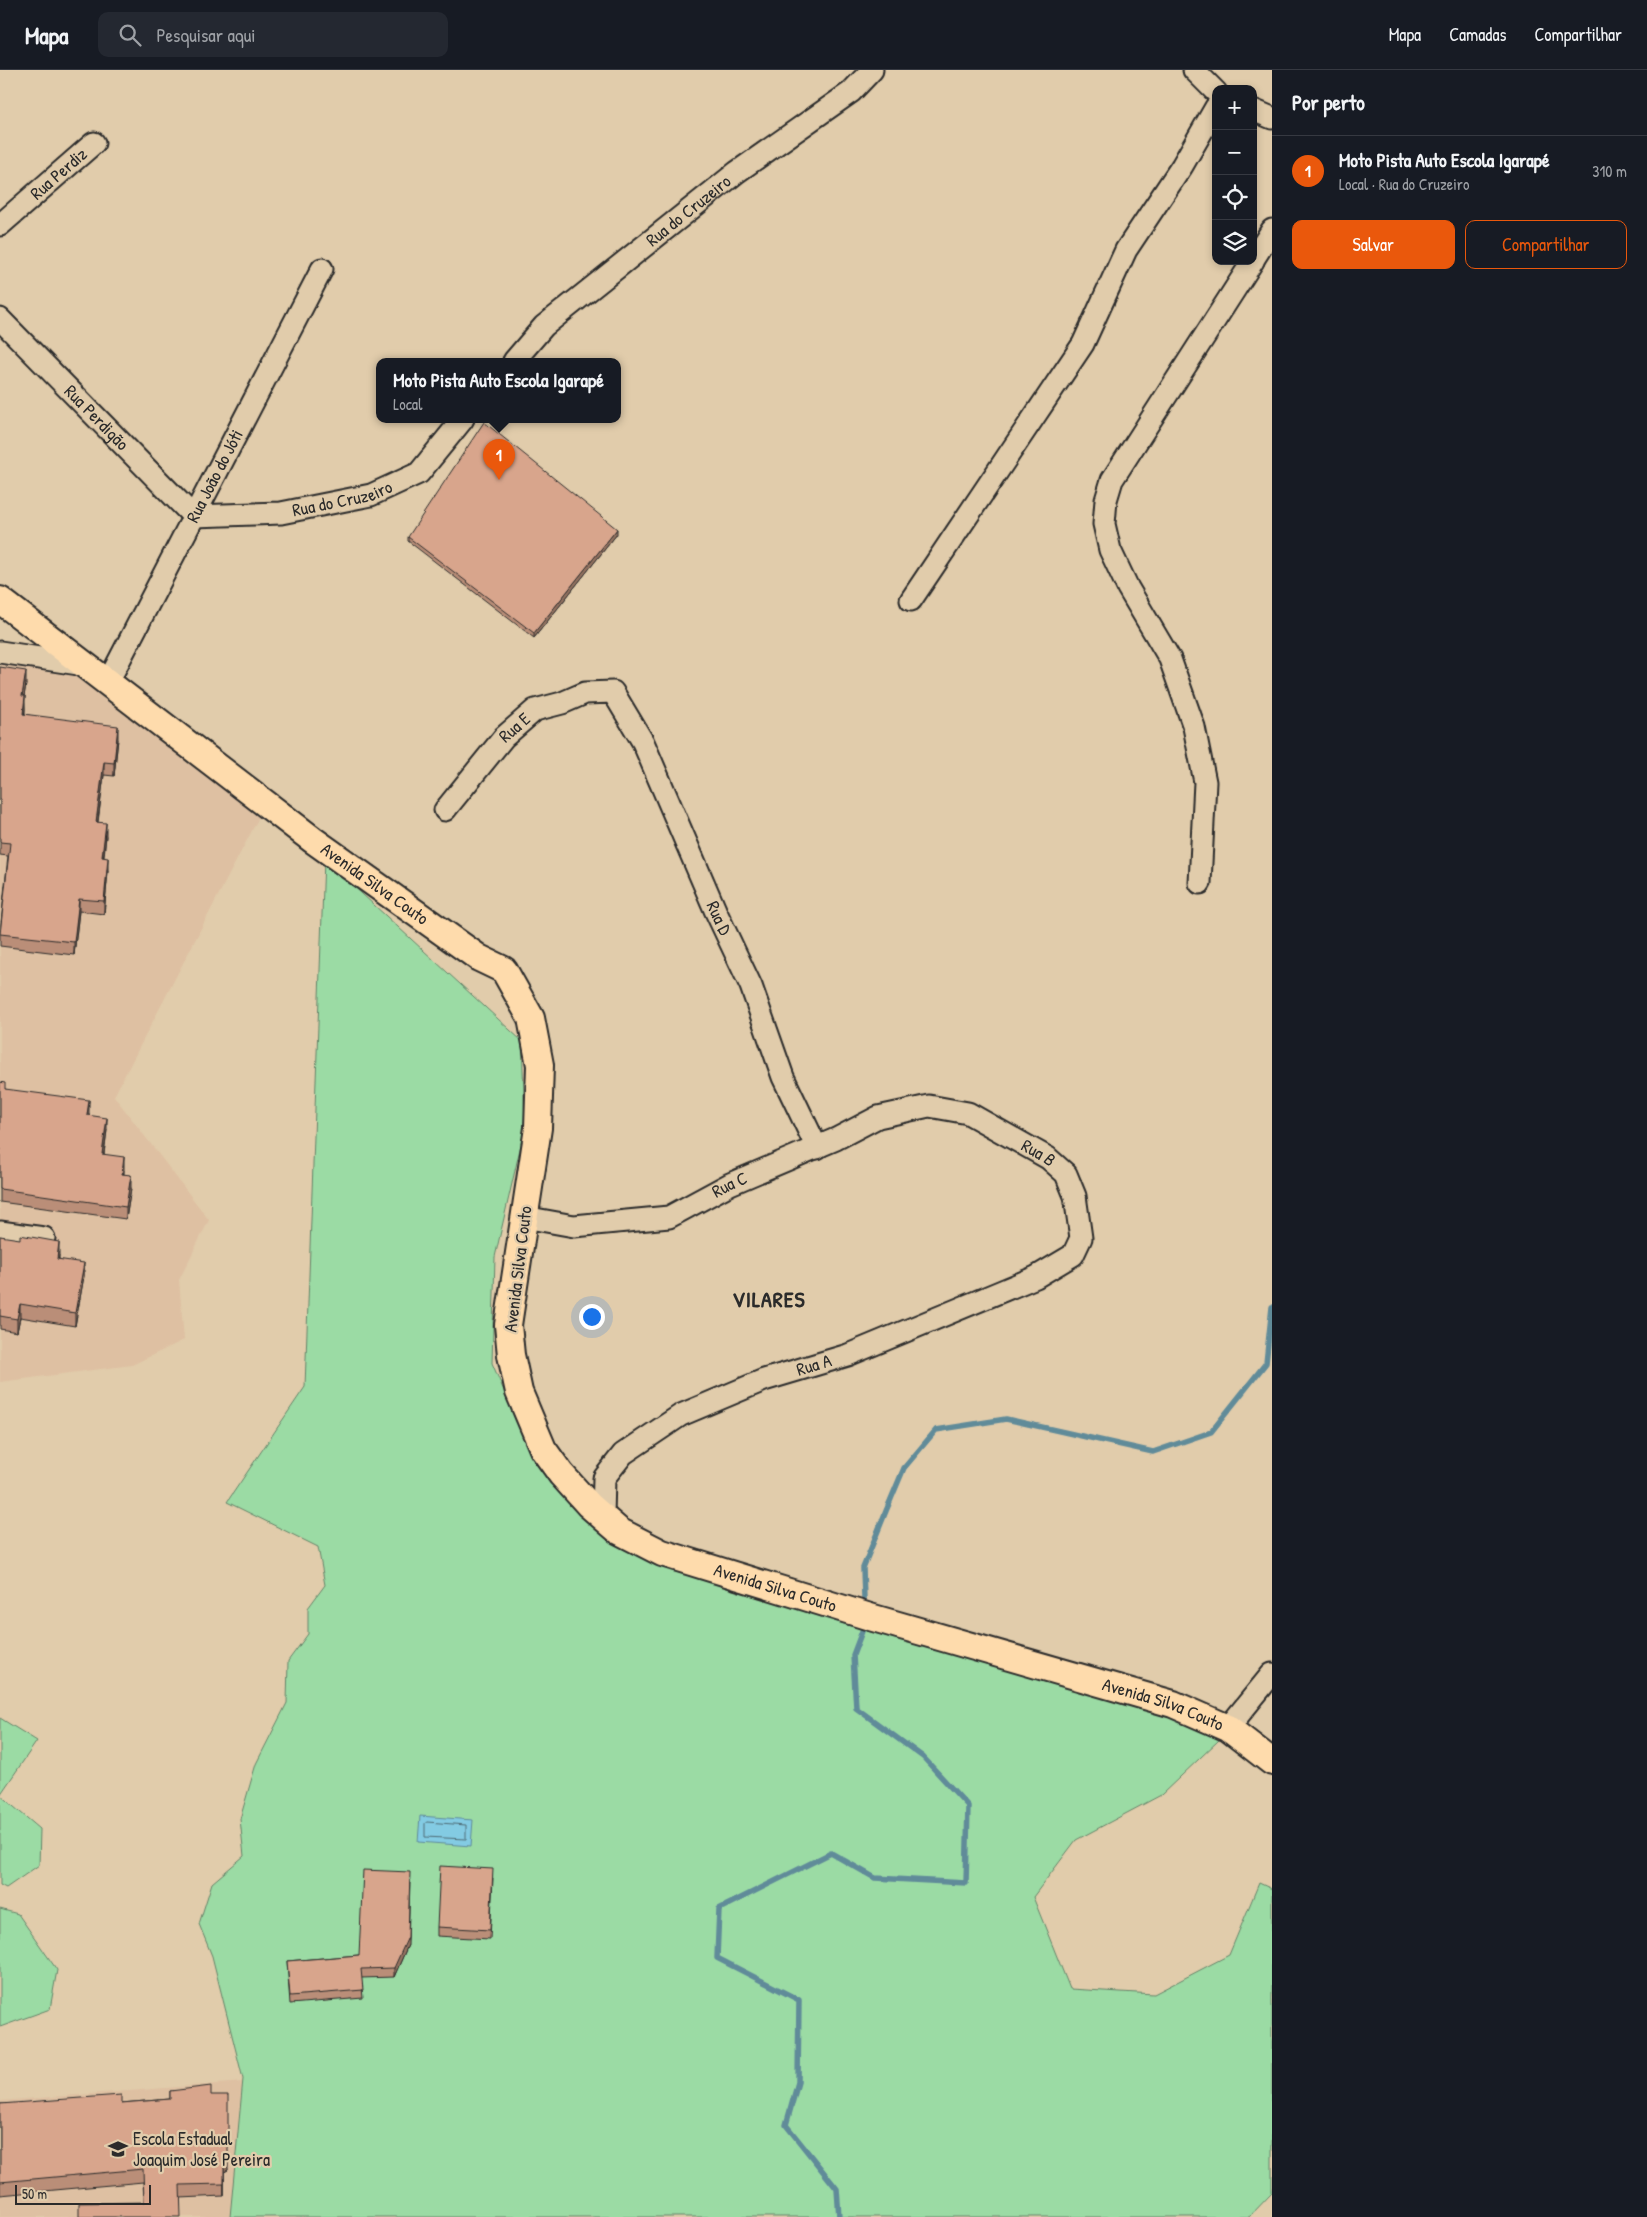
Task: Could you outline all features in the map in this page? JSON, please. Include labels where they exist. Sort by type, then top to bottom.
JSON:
[{"type":"main road","name":"Avenida Silva Couto","points":[[0,600],[313,840],[480,958],[504,970],[531,1018],[540,1065],[538,1128],[508,1324],[510,1355],[519,1392],[543,1448],[560,1474],[619,1531],[662,1553],[870,1617],[1173,1704],[1228,1728],[1272,1762]]},
{"type":"street","name":"Rua do Cruzeiro","points":[[517,358],[544,326],[737,172],[851,92],[872,70]]},
{"type":"street","points":[[1194,70],[1212,88]]},
{"type":"street","points":[[1257,112],[1272,118]]},
{"type":"street","points":[[911,600],[1083,344],[1126,250],[1182,166],[1212,114]]},
{"type":"street","name":"Rua Perdiz","points":[[0,225],[94,143]]},
{"type":"street","points":[[1257,254],[1272,230]]},
{"type":"street","points":[[1200,883],[1204,782],[1194,727],[1170,659],[1128,588],[1110,550],[1104,524],[1106,500],[1112,480],[1250,265]]},
{"type":"street","name":"Rua João do Jóti","points":[[108,682],[322,268]]},
{"type":"street","name":"Rua Perdigão","points":[[0,319],[193,516]]},
{"type":"street","name":"Rua do Cruzeiro","points":[[193,516],[281,513],[371,495],[419,473],[460,423]]},
{"type":"street","points":[[0,652],[85,665]]},
{"type":"street","name":"Rua E","points":[[445,810],[504,737],[534,710],[562,703],[585,693],[613,692]]},
{"type":"street","name":"Rua D","points":[[613,692],[643,742],[716,912],[751,986],[782,1077],[817,1148]]},
{"type":"street","name":"Rua C","points":[[524,1216],[574,1226],[669,1217],[730,1184],[817,1148],[878,1117],[929,1106]]},
{"type":"street","name":"Rua B","points":[[929,1106],[968,1113],[1048,1158],[1066,1174],[1076,1196],[1080,1219],[1081,1238],[1073,1255]]},
{"type":"street","points":[[0,1232],[44,1238]]},
{"type":"street","name":"Rua A","points":[[603,1516],[604,1478],[623,1454],[681,1415],[764,1380],[848,1355],[1036,1277],[1073,1255]]},
{"type":"street","points":[[1228,1728],[1272,1674]]},
{"type":"shaded area","points":[[0,656],[113,673],[271,794],[114,1096],[209,1220],[179,1280],[184,1340],[132,1365],[0,1382]]},
{"type":"shaded area","name":"Escola Estadual Joaquim José Pereira","points":[[243,2082],[231,2217],[0,2217],[0,2101]]},
{"type":"green space","points":[[324,859],[522,1041],[525,1127],[495,1257],[492,1363],[535,1463],[581,1514],[1169,1712],[1219,1740],[1161,1795],[1076,1840],[1033,1897],[1070,1989],[1154,1994],[1229,1955],[1259,1883],[1272,1889],[1272,2193],[1249,2217],[230,2217],[243,2079],[212,1956],[199,1924],[212,1883],[244,1856],[240,1819],[256,1764],[287,1703],[288,1661],[308,1634],[308,1608],[325,1585],[318,1547],[227,1502],[305,1387]]},
{"type":"green space","points":[[0,1718],[37,1741],[0,1795]]},
{"type":"green space","points":[[0,1795],[40,1829],[39,1865],[6,1888],[0,1885]]},
{"type":"green space","points":[[0,1909],[18,1914],[57,1970],[50,2009],[0,2027]]},
{"type":"water","points":[[420,1816],[473,1820],[471,1846],[418,1842]]},
{"type":"building","points":[[483,423],[617,529],[534,633],[408,537]]},
{"type":"building","points":[[0,667],[26,671],[22,696],[25,696],[23,714],[118,726],[114,763],[104,762],[96,822],[106,823],[102,857],[108,858],[104,901],[79,899],[74,942],[0,934],[10,843],[0,842]]},
{"type":"building","points":[[0,1082],[5,1083],[5,1089],[89,1100],[87,1115],[107,1118],[102,1154],[124,1157],[122,1174],[131,1175],[126,1207],[0,1189]]},
{"type":"building","points":[[20,1235],[59,1242],[57,1259],[84,1263],[75,1313],[20,1304],[17,1319],[0,1316],[0,1236],[20,1239]]},
{"type":"building","points":[[440,1866],[493,1869],[490,1930],[437,1927]]},
{"type":"building","points":[[363,1870],[410,1872],[408,1937],[394,1968],[361,1969],[363,1990],[290,1996],[287,1961],[359,1955]]},
{"type":"building","name":"Escola Estadual Joaquim José Pereira","points":[[211,2086],[211,2095],[228,2095],[228,2158],[224,2159],[224,2184],[180,2185],[181,2217],[79,2217],[79,2203],[144,2202],[143,2169],[0,2182],[0,2104],[121,2095],[121,2103],[170,2099],[170,2091]]},
{"type":"waterway","points":[[864,1599],[863,1568],[904,1468],[936,1430],[1006,1419],[1153,1452],[1211,1432],[1266,1363],[1272,1307]]},
{"type":"waterway","points":[[839,2217],[837,2189],[786,2125],[798,2082],[799,2000],[717,1958],[719,1909],[831,1853],[875,1878],[966,1883],[968,1806],[923,1757],[856,1708],[853,1655],[864,1626]]},
{"type":"place","name":"Moto Pista Auto Escola Igarapé","points":[[499,480]]},
{"type":"place","name":"Escola Estadual Joaquim José Pereira","points":[[118,2149]]},
{"type":"district","name":"VILARES","points":[[769,1299]]}]
